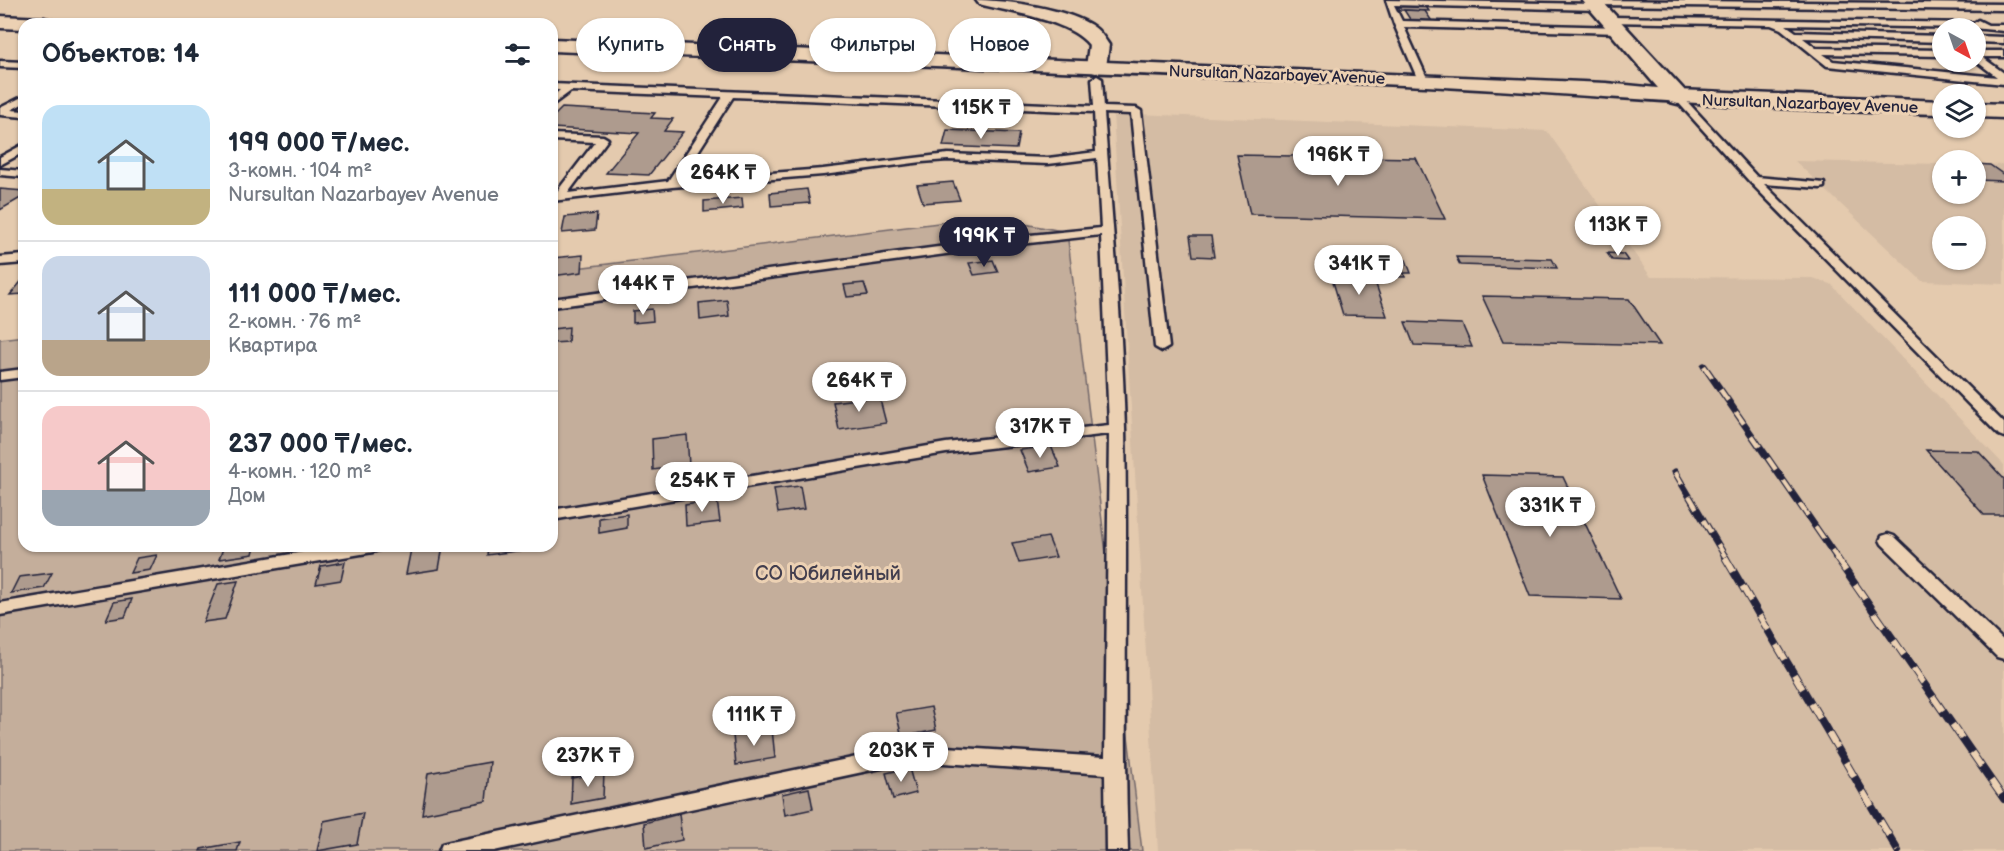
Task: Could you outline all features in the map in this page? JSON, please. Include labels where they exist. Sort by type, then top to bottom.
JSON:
[{"type":"main road","points":[[985,0],[1062,20],[1088,31],[1099,45],[1096,73]]},
{"type":"main road","points":[[1603,12],[1678,98]]},
{"type":"main road","points":[[0,22],[18,23]]},
{"type":"main road","points":[[0,33],[18,34]]},
{"type":"main road","name":"Nursultan Nazarbayev Avenue","points":[[558,45],[1619,103],[1678,98]]},
{"type":"main road","name":"Nursultan Nazarbayev Avenue","points":[[558,56],[1096,73],[1423,80],[1606,89],[1678,98],[1932,108]]},
{"type":"main road","points":[[1986,110],[2004,111]]},
{"type":"lane","points":[[1943,0],[1970,18]]},
{"type":"lane","points":[[1423,80],[1389,2],[1440,14],[1603,12],[1772,22],[1932,24]]},
{"type":"lane","points":[[1398,24],[1440,14],[2004,7]]},
{"type":"lane","points":[[1772,22],[1795,35],[1830,64],[2004,79]]},
{"type":"lane","points":[[1986,28],[2004,28]]},
{"type":"lane","points":[[1795,35],[1932,39]]},
{"type":"lane","points":[[1986,39],[2004,40]]},
{"type":"lane","points":[[1814,51],[1932,53]]},
{"type":"lane","points":[[1986,55],[2004,54]]},
{"type":"lane","points":[[0,64],[18,65]]},
{"type":"lane","points":[[1986,64],[2004,79]]},
{"type":"lane","points":[[1096,73],[1108,231],[1117,429],[1114,766],[1117,851]]},
{"type":"lane","points":[[558,87],[1136,111],[1162,347]]},
{"type":"lane","points":[[558,97],[568,88]]},
{"type":"lane","points":[[672,184],[730,94]]},
{"type":"lane","points":[[1678,98],[1754,180],[2004,432]]},
{"type":"lane","points":[[0,112],[18,102]]},
{"type":"lane","points":[[0,112],[18,114]]},
{"type":"lane","points":[[558,137],[603,139],[558,194]]},
{"type":"lane","points":[[0,162],[18,151]]},
{"type":"lane","points":[[558,198],[672,184],[823,172],[922,159],[948,157],[1048,161],[1102,154]]},
{"type":"lane","points":[[0,172],[18,174]]},
{"type":"lane","points":[[1754,180],[1820,185]]},
{"type":"lane","points":[[558,302],[1020,240],[1108,231]]},
{"type":"lane","points":[[0,261],[18,259]]},
{"type":"lane","points":[[0,376],[18,374]]},
{"type":"lane","points":[[558,514],[946,448],[1117,429]]},
{"type":"lane","points":[[1888,540],[2004,652]]},
{"type":"lane","points":[[0,609],[337,552]]},
{"type":"lane","points":[[450,851],[914,753],[1114,766]]},
{"type":"shaded area","points":[[1113,113],[1547,131],[1651,277],[1813,278],[1831,284],[2004,465],[2004,851],[1158,851]]},
{"type":"shaded area","points":[[1795,161],[1932,164],[1932,204],[1986,204],[1986,164],[2004,165],[2004,284],[1922,281]]},
{"type":"green space","name":"СО Юбилейный","points":[[987,217],[1067,232],[1142,851],[0,851],[0,339],[18,337],[18,552],[558,552],[558,270]]},
{"type":"building","points":[[1397,4],[1425,5],[1429,11],[1400,10]]},
{"type":"building","points":[[1404,10],[1425,11],[1436,27],[1415,27]]},
{"type":"building","points":[[562,108],[655,113],[651,118],[673,119],[664,131],[683,132],[649,175],[606,173],[639,133],[558,128],[558,112]]},
{"type":"building","points":[[947,130],[1019,133],[1016,149],[943,146]]},
{"type":"building","points":[[1237,155],[1416,158],[1445,219],[1250,214]]},
{"type":"building","points":[[1986,165],[2004,175],[2004,181],[1986,180]]},
{"type":"building","points":[[953,182],[960,200],[923,203],[917,185]]},
{"type":"building","points":[[0,189],[18,190],[18,200],[0,210]]},
{"type":"building","points":[[807,189],[810,203],[771,206],[770,193]]},
{"type":"building","points":[[742,198],[743,208],[704,212],[704,201]]},
{"type":"building","points":[[597,214],[595,230],[562,233],[565,217]]},
{"type":"building","points":[[1190,236],[1211,236],[1214,257],[1193,256]]},
{"type":"building","points":[[1607,253],[1623,254],[1628,261],[1612,260]]},
{"type":"building","points":[[583,255],[582,272],[558,275],[558,257]]},
{"type":"building","points":[[1456,257],[1552,259],[1557,268],[1460,265]]},
{"type":"building","points":[[993,260],[998,272],[974,275],[969,263]]},
{"type":"building","points":[[1367,260],[1406,260],[1411,273],[1404,273],[1405,277],[1373,276]]},
{"type":"building","points":[[1331,275],[1373,276],[1387,316],[1343,315]]},
{"type":"building","points":[[864,283],[868,295],[847,297],[844,285]]},
{"type":"building","points":[[18,285],[18,294],[10,295]]},
{"type":"building","points":[[1482,296],[1629,299],[1660,345],[1503,341]]},
{"type":"building","points":[[727,300],[729,316],[700,320],[699,303]]},
{"type":"building","points":[[652,309],[653,321],[633,323],[633,311]]},
{"type":"building","points":[[1405,322],[1462,324],[1472,347],[1414,345]]},
{"type":"building","points":[[569,327],[568,342],[558,343],[558,328]]},
{"type":"building","points":[[879,396],[886,423],[839,430],[833,402]]},
{"type":"building","points":[[1041,409],[1046,421],[1024,424],[1018,412]]},
{"type":"building","points":[[687,435],[689,465],[653,470],[652,439]]},
{"type":"building","points":[[1051,446],[1060,467],[1029,472],[1020,450]]},
{"type":"building","points":[[1926,450],[1978,451],[2004,479],[2004,515],[1984,515]]},
{"type":"building","points":[[1482,475],[1563,477],[1621,599],[1530,596]]},
{"type":"building","points":[[800,486],[804,509],[778,513],[774,489]]},
{"type":"building","points":[[717,500],[720,522],[686,526],[685,505]]},
{"type":"building","points":[[627,514],[627,528],[599,533],[599,518]]},
{"type":"building","points":[[1048,537],[1056,557],[1019,563],[1012,543]]},
{"type":"building","points":[[222,552],[254,552],[253,554],[219,559]]},
{"type":"building","points":[[410,552],[442,552],[439,569],[406,574]]},
{"type":"building","points":[[487,552],[509,552],[487,555]]},
{"type":"building","points":[[157,555],[150,570],[130,573],[137,558]]},
{"type":"building","points":[[345,562],[341,580],[316,584],[321,566]]},
{"type":"building","points":[[52,573],[44,588],[11,593],[19,577]]},
{"type":"building","points":[[238,581],[225,619],[203,622],[218,584]]},
{"type":"building","points":[[132,599],[125,617],[106,620],[114,602]]},
{"type":"building","points":[[931,707],[936,730],[902,737],[896,713]]},
{"type":"building","points":[[772,729],[775,758],[736,765],[733,735]]},
{"type":"building","points":[[490,762],[486,801],[422,814],[428,773]]},
{"type":"building","points":[[909,768],[916,793],[893,799],[886,773]]},
{"type":"building","points":[[604,772],[603,798],[571,804],[572,778]]},
{"type":"building","points":[[809,788],[813,809],[785,815],[782,794]]},
{"type":"building","points":[[363,813],[357,844],[317,851],[324,821]]},
{"type":"building","points":[[679,814],[682,840],[646,848],[644,823]]},
{"type":"building","points":[[240,842],[237,851],[200,851],[201,849]]},
{"type":"railway","points":[[1704,366],[1837,558]]},
{"type":"railway","points":[[1675,472],[1726,558]]},
{"type":"railway","points":[[1725,557],[1898,851]]},
{"type":"railway","points":[[1836,557],[2004,799]]}]
